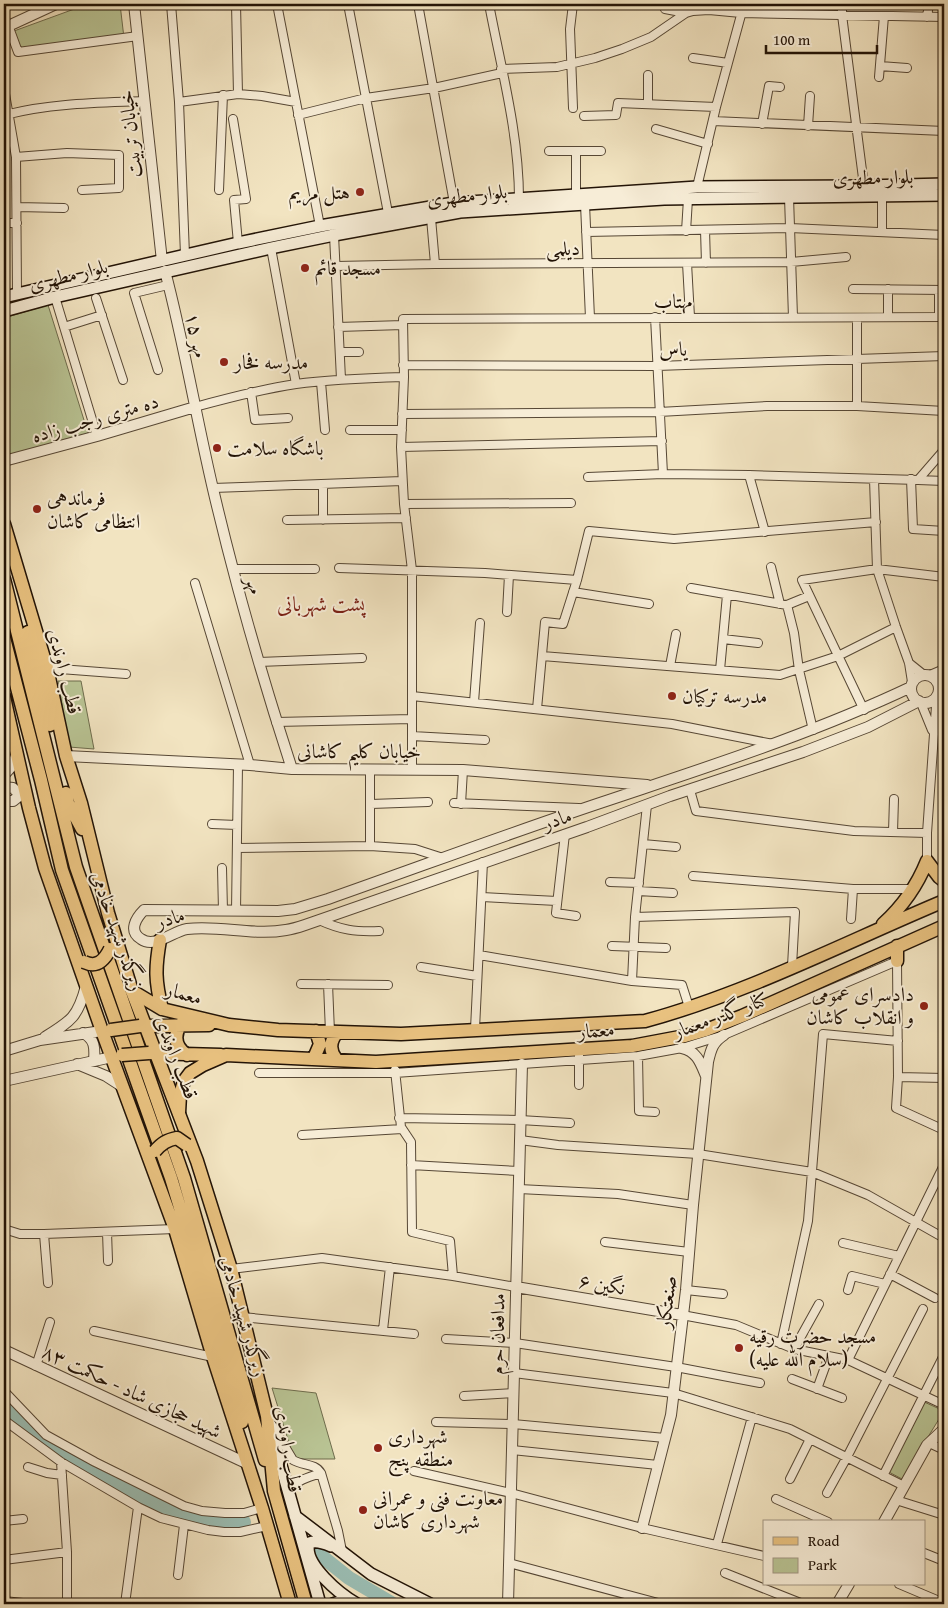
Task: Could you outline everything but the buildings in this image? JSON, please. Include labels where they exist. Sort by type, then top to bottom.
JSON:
[{"type":"main road","name":"بلوار مطهری","points":[[4,297],[460,212],[585,204],[697,187],[944,184]]},
{"type":"main road","name":"بلوار مطهری","points":[[4,311],[163,266],[185,255],[320,226],[454,203],[576,195],[649,195],[688,199],[944,195]]},
{"type":"main road","name":"قطب راوندی","points":[[4,524],[47,668],[66,756],[81,803],[99,881],[132,991],[152,1053],[179,1113],[197,1161],[231,1269],[267,1416],[274,1491],[306,1604]]},
{"type":"main road","points":[[4,571],[20,596],[68,803],[90,844]]},
{"type":"main road","name":"زیرگذر شهید خادمی","points":[[4,579],[76,867],[184,1178],[274,1491]]},
{"type":"main road","name":"زیرگذر شهید خادمی","points":[[4,638],[62,870],[171,1178],[220,1340],[242,1422],[241,1445]]},
{"type":"main road","points":[[4,666],[32,784],[29,808]]},
{"type":"main road","name":"قطب راوندی","points":[[4,702],[45,868],[86,986],[117,1056],[122,1087],[175,1229],[290,1604]]},
{"type":"main road","points":[[877,929],[902,905],[914,889],[926,861],[944,881]]},
{"type":"main road","points":[[72,947],[84,962],[90,965],[98,964],[106,958],[110,949],[95,898],[99,881]]},
{"type":"main road","name":"معمار","points":[[132,991],[162,1009],[229,1024],[278,1030],[401,1034],[645,1020],[737,990],[944,901]]},
{"type":"main road","name":"معمار","points":[[117,1056],[152,1053],[314,1058],[376,1062],[394,1067],[579,1055],[676,1038],[706,1030],[742,1016],[944,926]]},
{"type":"main road","points":[[160,940],[155,966],[156,986],[162,1009]]},
{"type":"main road","points":[[897,946],[897,961]]},
{"type":"main road","points":[[181,1024],[177,1030],[176,1042],[180,1050],[187,1055]]},
{"type":"main road","name":"معمار","points":[[107,1031],[143,1026],[229,1024]]},
{"type":"main road","points":[[314,1058],[320,1044],[316,1031]]},
{"type":"main road","points":[[334,1032],[331,1045],[332,1053],[336,1060]]},
{"type":"main road","name":"معمار","points":[[179,1113],[180,1094],[187,1077],[203,1065],[226,1055]]},
{"type":"main road","points":[[175,1229],[174,1210],[158,1165],[156,1151],[161,1144],[169,1139],[178,1138],[187,1145],[197,1161]]},
{"type":"main road","points":[[267,1416],[320,1604]]},
{"type":"main road","points":[[295,1516],[371,1574],[430,1604]]},
{"type":"main road","points":[[342,1551],[324,1543],[312,1541],[307,1549],[316,1568],[353,1602]]},
{"type":"main road","points":[[333,1604],[353,1602]]},
{"type":"street","points":[[56,4],[6,26],[18,52],[138,36]]},
{"type":"street","name":"خیابان تربیت","points":[[134,4],[163,266]]},
{"type":"street","points":[[171,4],[179,102],[185,255]]},
{"type":"street","points":[[236,4],[238,94]]},
{"type":"street","points":[[277,4],[320,226]]},
{"type":"street","points":[[348,4],[388,213]]},
{"type":"street","points":[[418,4],[454,203]]},
{"type":"street","points":[[489,4],[516,142],[519,199]]},
{"type":"street","points":[[573,4],[570,29],[573,108]]},
{"type":"street","points":[[697,187],[744,4]]},
{"type":"street","points":[[842,4],[864,186]]},
{"type":"street","points":[[927,17],[929,4]]},
{"type":"street","points":[[666,9],[686,13],[710,10],[741,13],[944,17]]},
{"type":"street","points":[[298,115],[366,98],[434,88],[501,71],[571,64],[622,49],[651,37],[686,13]]},
{"type":"street","points":[[879,77],[884,16]]},
{"type":"street","points":[[693,58],[728,63]]},
{"type":"street","points":[[880,66],[907,68]]},
{"type":"street","points":[[648,75],[648,104]]},
{"type":"street","points":[[762,124],[770,86],[780,87]]},
{"type":"street","points":[[4,88],[16,157],[17,294]]},
{"type":"street","points":[[179,102],[238,94],[296,102]]},
{"type":"street","points":[[219,190],[223,95]]},
{"type":"street","points":[[808,126],[810,96]]},
{"type":"street","points":[[9,114],[63,105],[144,101]]},
{"type":"street","points":[[584,116],[616,115],[618,103],[716,107]]},
{"type":"street","points":[[233,119],[246,199],[234,200],[238,243]]},
{"type":"street","points":[[713,121],[944,131]]},
{"type":"street","points":[[656,130],[708,144]]},
{"type":"street","points":[[549,150],[601,151]]},
{"type":"street","points":[[576,151],[576,195]]},
{"type":"street","points":[[16,157],[67,153],[119,155],[119,188],[82,190]]},
{"type":"street","points":[[882,196],[882,232]]},
{"type":"street","points":[[789,197],[793,317]]},
{"type":"street","points":[[686,231],[688,199]]},
{"type":"street","points":[[585,204],[590,318]]},
{"type":"street","points":[[17,207],[64,208]]},
{"type":"street","points":[[431,218],[435,264]]},
{"type":"street","points":[[4,223],[17,223]]},
{"type":"street","points":[[586,232],[790,228],[944,235]]},
{"type":"street","points":[[706,230],[706,262]]},
{"type":"street","points":[[334,234],[341,379]]},
{"type":"street","points":[[270,248],[296,384]]},
{"type":"street","name":"دیلمی","points":[[336,266],[791,262],[846,257]]},
{"type":"street","points":[[687,263],[690,317]]},
{"type":"street","name":"مهر ۱۵","points":[[163,266],[195,407]]},
{"type":"street","points":[[158,370],[134,293],[168,284]]},
{"type":"street","points":[[853,289],[942,290],[941,317]]},
{"type":"street","points":[[888,289],[888,317]]},
{"type":"street","points":[[55,297],[97,436]]},
{"type":"street","points":[[96,298],[123,380]]},
{"type":"street","points":[[64,327],[102,315]]},
{"type":"street","points":[[655,317],[663,474]]},
{"type":"street","name":"مهتاب","points":[[338,327],[403,322],[590,318],[941,317]]},
{"type":"street","points":[[857,318],[857,406]]},
{"type":"street","points":[[403,322],[404,377],[401,447],[404,504],[412,570],[412,769]]},
{"type":"street","points":[[340,352],[359,352]]},
{"type":"street","name":"یاس","points":[[404,365],[657,366],[944,356]]},
{"type":"street","points":[[195,407],[251,392],[296,384],[341,379],[404,377]]},
{"type":"street","points":[[321,382],[325,430]]},
{"type":"street","points":[[251,392],[255,420],[288,418]]},
{"type":"street","points":[[402,414],[659,412],[767,406],[857,406],[944,411]]},
{"type":"street","name":"ده متری رجب زاده","points":[[4,461],[195,407]]},
{"type":"street","name":"مهر","points":[[195,407],[232,569],[276,722],[292,769]]},
{"type":"street","points":[[350,430],[402,430]]},
{"type":"street","points":[[401,447],[662,441]]},
{"type":"street","points":[[944,450],[914,480],[913,529],[944,531]]},
{"type":"street","points":[[588,477],[663,474],[749,475],[944,482]]},
{"type":"street","points":[[749,475],[765,532]]},
{"type":"street","points":[[874,478],[877,569],[909,663],[912,694],[920,702],[933,735]]},
{"type":"street","points":[[213,488],[402,481]]},
{"type":"street","points":[[323,484],[323,520]]},
{"type":"street","points":[[404,504],[571,502]]},
{"type":"street","points":[[287,520],[406,518]]},
{"type":"street","points":[[537,709],[545,622],[563,624],[577,580],[589,532],[674,540],[876,522]]},
{"type":"street","points":[[771,567],[794,633],[799,670],[813,730]]},
{"type":"street","points":[[339,568],[412,570],[577,580]]},
{"type":"street","points":[[232,569],[315,569]]},
{"type":"street","points":[[864,710],[802,580],[877,569],[944,577]]},
{"type":"street","points":[[507,612],[509,575]]},
{"type":"street","points":[[195,584],[250,765]]},
{"type":"street","points":[[691,588],[784,605],[809,596]]},
{"type":"street","points":[[573,592],[649,604]]},
{"type":"street","points":[[720,670],[727,595]]},
{"type":"street","points":[[474,702],[480,623]]},
{"type":"street","points":[[542,656],[780,675],[838,656],[896,627]]},
{"type":"street","points":[[670,666],[676,634]]},
{"type":"street","points":[[723,639],[758,643]]},
{"type":"street","points":[[259,662],[362,658]]},
{"type":"street","points":[[909,663],[936,681],[939,693],[933,735],[926,833],[926,861]]},
{"type":"street","points":[[47,668],[126,674]]},
{"type":"street","points":[[912,685],[915,678],[944,670]]},
{"type":"street","name":"مادر","points":[[912,685],[864,710],[813,730],[328,899],[295,909],[278,911],[144,910],[134,924],[134,932],[140,939],[148,942],[160,940],[174,932],[204,928],[247,931],[286,930],[587,828],[647,805],[803,752],[868,727],[920,702]]},
{"type":"street","points":[[920,702],[931,701],[939,693]]},
{"type":"street","points":[[412,696],[672,724],[773,744]]},
{"type":"street","points":[[276,722],[412,719]]},
{"type":"street","points":[[412,736],[485,740]]},
{"type":"street","points":[[4,775],[13,765],[17,754]]},
{"type":"street","name":"خیابان کلیم کاشانی","points":[[66,756],[250,765],[292,769],[463,770],[652,786]]},
{"type":"street","points":[[236,911],[238,765]]},
{"type":"street","points":[[370,770],[370,846]]},
{"type":"street","points":[[463,770],[457,804],[581,810],[575,820],[577,824],[587,828]]},
{"type":"street","points":[[8,787],[19,794],[18,797],[8,801]]},
{"type":"street","points":[[690,790],[696,811],[854,831],[926,833]]},
{"type":"street","points":[[893,832],[894,799]]},
{"type":"street","points":[[371,804],[428,802]]},
{"type":"street","points":[[632,982],[638,887],[647,805]]},
{"type":"street","points":[[557,818],[565,822],[567,830],[556,912],[576,916]]},
{"type":"street","points":[[212,824],[237,825]]},
{"type":"street","points":[[643,844],[676,847]]},
{"type":"street","points":[[237,848],[370,846],[415,849],[443,858]]},
{"type":"street","points":[[475,1029],[483,862]]},
{"type":"street","points":[[222,868],[223,911]]},
{"type":"street","points":[[693,876],[853,889],[914,889]]},
{"type":"street","points":[[610,882],[673,894]]},
{"type":"street","points":[[851,919],[853,889]]},
{"type":"street","points":[[482,897],[557,901]]},
{"type":"street","points":[[204,928],[205,910]]},
{"type":"street","points":[[636,917],[795,912],[792,966]]},
{"type":"street","points":[[319,920],[337,928],[356,932],[379,931]]},
{"type":"street","points":[[612,946],[666,948]]},
{"type":"street","points":[[478,955],[632,982],[682,986],[689,1007]]},
{"type":"street","points":[[897,961],[898,1077],[896,1108],[944,1130]]},
{"type":"street","name":"کنار گذر معمار","points":[[260,1073],[522,1064],[579,1055],[638,1056],[682,1048],[724,1035],[897,961]]},
{"type":"street","points":[[422,967],[478,976]]},
{"type":"street","points":[[301,984],[388,985]]},
{"type":"street","points":[[328,984],[334,1032]]},
{"type":"street","points":[[40,1040],[74,1016],[82,1002],[86,986]]},
{"type":"street","points":[[4,1051],[40,1040],[107,1031]]},
{"type":"street","points":[[82,1033],[88,1036],[94,1044],[94,1060]]},
{"type":"street","points":[[781,1344],[808,1221],[823,1034],[898,1041]]},
{"type":"street","name":"صنعتکار","points":[[642,1528],[671,1414],[686,1290],[706,1076],[712,1046],[715,1041],[724,1035]]},
{"type":"street","points":[[682,1048],[695,1054],[706,1076]]},
{"type":"street","points":[[579,1055],[579,1085]]},
{"type":"street","points":[[4,1081],[117,1056]]},
{"type":"street","points":[[638,1056],[639,1111],[655,1112]]},
{"type":"street","points":[[76,1064],[106,1076],[122,1087]]},
{"type":"street","name":"مدافعان حرم","points":[[508,1604],[522,1064]]},
{"type":"street","points":[[394,1067],[399,1118],[402,1129],[411,1142],[412,1232],[450,1242],[453,1276]]},
{"type":"street","points":[[898,1077],[944,1078]]},
{"type":"street","points":[[399,1118],[520,1120],[570,1123]]},
{"type":"street","points":[[302,1135],[402,1129]]},
{"type":"street","points":[[520,1140],[558,1145],[698,1154],[812,1172],[868,1195],[944,1238]]},
{"type":"street","points":[[411,1165],[519,1170]]},
{"type":"street","points":[[848,1360],[944,1165]]},
{"type":"street","points":[[519,1189],[618,1194],[693,1204]]},
{"type":"street","points":[[4,1228],[20,1234],[175,1229]]},
{"type":"street","points":[[107,1232],[108,1261]]},
{"type":"street","points":[[44,1234],[48,1283]]},
{"type":"street","points":[[605,1242],[689,1252]]},
{"type":"street","points":[[843,1243],[899,1256]]},
{"type":"street","points":[[231,1269],[322,1258],[453,1276],[516,1287]]},
{"type":"street","points":[[383,1330],[390,1267]]},
{"type":"street","points":[[890,1274],[935,1298]]},
{"type":"street","points":[[848,1290],[852,1276],[885,1284]]},
{"type":"street","name":"نگین ۶","points":[[516,1287],[682,1315]]},
{"type":"street","points":[[686,1290],[723,1294]]},
{"type":"street","points":[[794,1350],[819,1304]]},
{"type":"street","points":[[826,1493],[847,1457],[923,1309]]},
{"type":"street","points":[[682,1315],[736,1325],[794,1350],[848,1360],[944,1405]]},
{"type":"street","points":[[242,1317],[414,1334]]},
{"type":"street","points":[[36,1366],[50,1322]]},
{"type":"street","points":[[94,1331],[213,1357]]},
{"type":"street","points":[[446,1339],[515,1343],[676,1367],[760,1383]]},
{"type":"street","name":"شهید حجازی شاد - حکمت ۸۳","points":[[4,1350],[246,1463]]},
{"type":"street","points":[[883,1476],[944,1355]]},
{"type":"street","points":[[817,1388],[829,1356]]},
{"type":"street","points":[[514,1373],[673,1393],[790,1429],[904,1486]]},
{"type":"street","points":[[792,1379],[842,1398]]},
{"type":"street","points":[[4,1392],[46,1435],[95,1462],[184,1506],[202,1511],[225,1513],[244,1513],[262,1508]]},
{"type":"street","points":[[464,1396],[513,1393]]},
{"type":"street","points":[[267,1416],[293,1460],[298,1463],[315,1466],[322,1473],[342,1551]]},
{"type":"street","points":[[717,1544],[752,1417]]},
{"type":"street","points":[[4,1420],[62,1462],[138,1507],[161,1518],[208,1530],[232,1532],[267,1526]]},
{"type":"street","points":[[436,1422],[512,1424],[665,1438]]},
{"type":"street","points":[[885,1520],[929,1443],[944,1429]]},
{"type":"street","points":[[790,1479],[810,1440]]},
{"type":"street","points":[[929,1443],[944,1450]]},
{"type":"street","points":[[512,1450],[658,1465]]},
{"type":"street","points":[[62,1462],[67,1552],[67,1604]]},
{"type":"street","points":[[28,1467],[62,1475]]},
{"type":"street","points":[[414,1471],[511,1493],[642,1528],[763,1556]]},
{"type":"street","points":[[289,1494],[292,1486],[297,1482],[322,1473]]},
{"type":"street","points":[[776,1499],[823,1520]]},
{"type":"street","points":[[896,1500],[944,1515]]},
{"type":"street","points":[[125,1604],[138,1507]]},
{"type":"street","points":[[4,1521],[23,1519]]},
{"type":"street","points":[[178,1574],[184,1525]]},
{"type":"street","points":[[4,1560],[67,1552]]},
{"type":"street","points":[[926,1554],[944,1560]]},
{"type":"street","points":[[509,1563],[662,1604]]},
{"type":"street","points":[[725,1574],[803,1604]]},
{"type":"street","points":[[837,1604],[848,1586]]},
{"type":"street","points":[[904,1586],[944,1603]]},
{"type":"street","points":[[4,1601],[32,1604]]},
{"type":"green space","points":[[88,4],[120,4],[124,38],[21,51],[14,31]]},
{"type":"green space","points":[[48,305],[89,436],[4,457],[4,318]]},
{"type":"green space","points":[[58,681],[81,681],[94,749],[69,747]]},
{"type":"green space","points":[[272,1388],[316,1393],[335,1459],[294,1459]]},
{"type":"green space","points":[[922,1401],[944,1411],[902,1479],[887,1471]]},
{"type":"waterway","points":[[4,1407],[38,1437],[154,1504],[190,1519],[212,1522],[244,1522]]},
{"type":"waterway","points":[[314,1550],[349,1578],[393,1604]]},
{"type":"place","name":"هتل مریم","points":[[360,192]]},
{"type":"place","name":"مسجد قائم","points":[[305,268]]},
{"type":"place","name":"مدرسه فخار","points":[[224,362]]},
{"type":"place","name":"باشگاه سلامت","points":[[217,448]]},
{"type":"place","name":"فرماندهی انتظامی کاشان","points":[[37,509]]},
{"type":"place","name":"مدرسه ترکیان","points":[[672,696]]},
{"type":"place","name":"دادسرای عمومی و انقلاب کاشان","points":[[924,1006]]},
{"type":"place","name":"مسجد حضرت رقیه (سلام الله علیه)","points":[[739,1348]]},
{"type":"place","name":"شهرداری منطقه پنج","points":[[378,1448]]},
{"type":"place","name":"معاونت فنی و عمرانی شهرداری کاشان","points":[[363,1510]]},
{"type":"district","name":"پشت شهربانی","points":[[321,604]]}]
